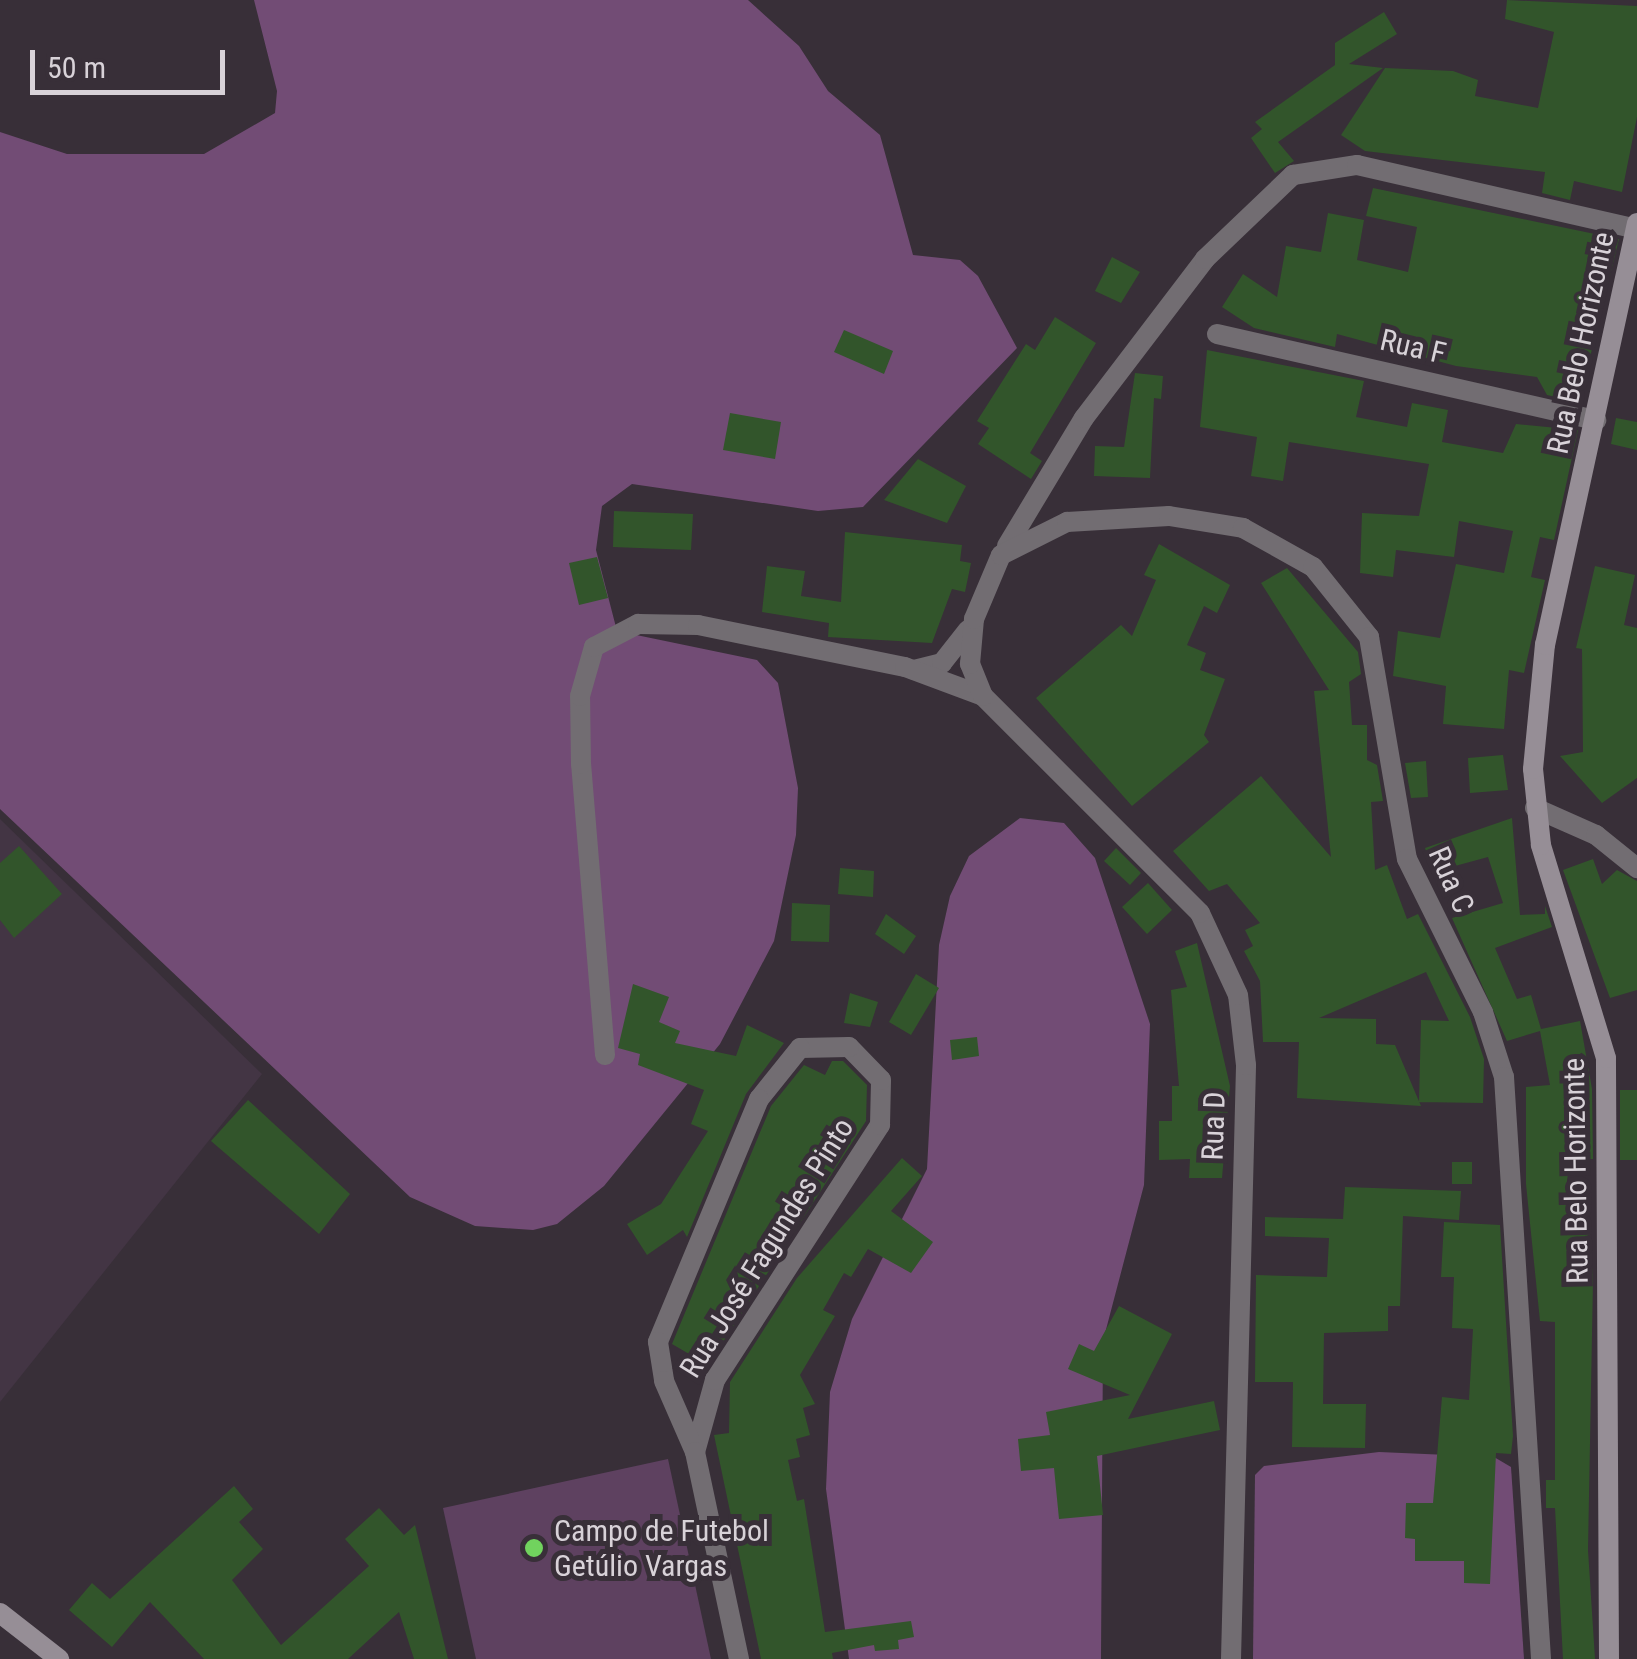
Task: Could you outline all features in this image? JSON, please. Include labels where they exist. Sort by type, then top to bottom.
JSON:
[{"type":"street","points":[[912,670],[950,656],[1051,469],[1223,237],[1293,175],[1368,167],[1636,226]]},
{"type":"street","name":"Rua Belo Horizonte","points":[[1610,1659],[1606,1058],[1535,808],[1541,675],[1636,226]]},
{"type":"street","name":"Rua F","points":[[1217,334],[1596,420]]},
{"type":"street","points":[[1051,469],[1047,502],[1067,522]]},
{"type":"street","name":"Rua C","points":[[1001,556],[1067,522],[1170,516],[1258,534],[1327,580],[1368,636],[1407,859],[1482,1012],[1504,1076],[1542,1659]]},
{"type":"street","name":"Rua D","points":[[980,600],[970,649],[983,696]]},
{"type":"street","name":"Rua D","points":[[605,1054],[580,764],[580,696],[594,648],[624,628],[676,622],[912,670],[983,696],[1200,913],[1238,995],[1246,1066],[1232,1659]]},
{"type":"street","points":[[1535,808],[1596,835],[1637,868]]},
{"type":"street","name":"Rua José Fagundes Pinto","points":[[695,1452],[715,1380],[880,1125],[881,1080],[848,1047],[800,1048],[774,1077],[677,1286],[659,1362],[695,1452],[739,1659]]},
{"type":"street","points":[[0,1613],[60,1659]]},
{"type":"shaded area","points":[[254,0],[748,0],[799,46],[828,91],[880,135],[913,255],[960,260],[978,276],[1017,348],[863,507],[818,511],[632,484],[602,506],[596,550],[617,631],[757,660],[778,683],[798,788],[796,835],[774,941],[720,1044],[604,1186],[557,1224],[533,1230],[475,1226],[410,1197],[0,809],[0,132],[67,154],[204,154],[275,113],[277,91]]},
{"type":"shaded area","points":[[1020,818],[1064,823],[1095,858],[1150,1024],[1144,1185],[1103,1341],[1101,1659],[849,1659],[826,1489],[830,1392],[852,1319],[927,1169],[939,945],[950,896],[969,856]]},
{"type":"shaded area","points":[[0,819],[262,1074],[0,1402]]},
{"type":"shaded area","points":[[1379,1452],[1494,1457],[1511,1467],[1524,1659],[1253,1659],[1255,1475],[1264,1466]]},
{"type":"shaded area","points":[[668,1459],[711,1659],[476,1659],[443,1508]]},
{"type":"building","points":[[1507,0],[1637,6],[1637,117],[1622,192],[1574,181],[1570,200],[1542,193],[1545,172],[1365,151],[1341,135],[1385,68],[1453,71],[1478,80],[1475,96],[1538,108],[1554,32],[1505,19]]},
{"type":"building","points":[[1384,12],[1397,34],[1349,64],[1383,68],[1278,142],[1294,161],[1275,173],[1251,138],[1262,129],[1255,122],[1335,65],[1335,43]]},
{"type":"building","points":[[1373,188],[1619,239],[1579,402],[1547,395],[1537,377],[1456,366],[1337,334],[1335,347],[1254,328],[1222,307],[1243,274],[1277,297],[1286,246],[1321,252],[1328,213],[1364,220],[1357,260],[1408,272],[1417,227],[1366,216]]},
{"type":"building","points":[[1112,257],[1140,272],[1121,303],[1095,291]]},
{"type":"building","points":[[1055,317],[1096,343],[1030,453],[1042,461],[1031,479],[978,444],[989,428],[977,421],[1026,344],[1035,350]]},
{"type":"building","points":[[844,330],[893,351],[884,374],[834,352]]},
{"type":"building","points":[[1207,350],[1364,381],[1356,417],[1407,427],[1412,403],[1448,410],[1442,442],[1503,453],[1516,424],[1578,430],[1554,540],[1540,537],[1531,577],[1545,580],[1524,673],[1509,670],[1504,729],[1443,724],[1446,686],[1393,676],[1398,631],[1440,638],[1456,564],[1504,573],[1513,531],[1459,521],[1454,557],[1396,550],[1393,577],[1360,573],[1362,513],[1419,516],[1429,464],[1289,442],[1283,481],[1251,476],[1257,437],[1200,427]]},
{"type":"building","points":[[1135,373],[1163,376],[1161,399],[1154,398],[1150,478],[1094,476],[1095,446],[1124,447]]},
{"type":"building","points":[[730,413],[781,422],[775,459],[723,450]]},
{"type":"building","points":[[1616,418],[1637,422],[1637,450],[1611,444]]},
{"type":"building","points":[[918,459],[966,486],[947,523],[884,500]]},
{"type":"building","points":[[614,511],[693,514],[691,550],[613,547]]},
{"type":"building","points":[[845,532],[962,545],[960,561],[971,563],[965,592],[952,589],[932,643],[828,637],[829,623],[762,612],[767,566],[805,571],[801,596],[841,602]]},
{"type":"building","points":[[1159,544],[1230,585],[1217,613],[1204,606],[1187,645],[1206,653],[1200,670],[1225,679],[1204,735],[1209,742],[1132,806],[1036,698],[1121,625],[1132,636],[1156,580],[1144,575]]},
{"type":"building","points":[[597,557],[608,598],[579,605],[569,563]]},
{"type":"building","points":[[1595,566],[1635,575],[1624,625],[1637,628],[1637,778],[1602,803],[1560,756],[1583,752],[1582,649],[1576,648]]},
{"type":"building","points":[[1287,568],[1358,652],[1361,674],[1349,682],[1352,725],[1367,725],[1367,760],[1377,765],[1383,801],[1371,802],[1375,870],[1387,865],[1407,919],[1418,914],[1470,1017],[1484,1059],[1483,1103],[1419,1102],[1421,1106],[1297,1098],[1299,1042],[1263,1042],[1260,981],[1244,951],[1253,946],[1245,930],[1260,923],[1227,884],[1209,891],[1173,851],[1261,776],[1331,857],[1314,691],[1329,690],[1261,583]],"holes":[[[1426,972],[1449,1021],[1421,1020],[1419,1101],[1395,1045],[1376,1044],[1376,1019],[1319,1018]]]},
{"type":"building","points":[[1503,755],[1508,790],[1470,793],[1468,758]]},
{"type":"building","points":[[1426,761],[1428,797],[1411,798],[1405,763]]},
{"type":"building","points":[[1512,818],[1520,915],[1545,914],[1545,906],[1552,927],[1495,948],[1517,999],[1531,995],[1541,1029],[1580,1021],[1592,1089],[1593,1159],[1571,1159],[1567,1180],[1569,1222],[1589,1222],[1593,1281],[1588,1550],[1595,1659],[1563,1659],[1555,1508],[1546,1508],[1546,1480],[1555,1480],[1555,1322],[1540,1321],[1526,1184],[1526,1087],[1550,1085],[1540,1031],[1507,1041],[1452,918],[1503,903],[1488,857],[1433,872],[1425,848]]},
{"type":"building","points":[[19,846],[62,894],[14,938],[0,920],[0,863]]},
{"type":"building","points":[[1116,848],[1141,873],[1130,885],[1104,861]]},
{"type":"building","points":[[1593,859],[1602,884],[1617,870],[1637,881],[1637,990],[1610,998],[1563,870]]},
{"type":"building","points":[[840,868],[874,871],[873,897],[838,894]]},
{"type":"building","points":[[1148,883],[1172,910],[1147,934],[1122,907]]},
{"type":"building","points":[[792,903],[830,905],[829,942],[791,941]]},
{"type":"building","points":[[886,914],[916,936],[904,954],[875,934]]},
{"type":"building","points":[[1197,943],[1230,1086],[1222,1178],[1189,1178],[1190,1159],[1159,1160],[1159,1121],[1172,1121],[1172,1086],[1179,1086],[1171,990],[1187,987],[1175,951]]},
{"type":"building","points":[[916,974],[939,988],[911,1035],[889,1022]]},
{"type":"building","points":[[633,984],[669,997],[659,1022],[680,1031],[675,1043],[736,1056],[747,1025],[784,1043],[746,1094],[687,1237],[683,1230],[647,1255],[627,1224],[661,1204],[708,1131],[691,1124],[704,1090],[638,1065],[640,1054],[618,1048]]},
{"type":"building","points":[[850,993],[878,1002],[870,1027],[844,1023]]},
{"type":"building","points":[[977,1037],[979,1056],[952,1060],[950,1040]]},
{"type":"building","points":[[832,1061],[843,1061],[867,1085],[866,1121],[708,1365],[672,1344],[771,1106],[804,1065],[825,1075]]},
{"type":"building","points":[[1620,1090],[1637,1090],[1637,1160],[1620,1160]]},
{"type":"building","points":[[248,1100],[350,1194],[319,1234],[211,1141]]},
{"type":"building","points":[[902,1158],[922,1176],[891,1211],[933,1242],[911,1273],[868,1249],[851,1277],[844,1273],[823,1310],[835,1316],[800,1375],[815,1404],[803,1408],[810,1435],[796,1439],[800,1457],[788,1460],[797,1501],[804,1499],[825,1632],[911,1621],[914,1637],[898,1640],[899,1649],[875,1651],[874,1645],[832,1653],[833,1659],[761,1659],[714,1435],[729,1433],[730,1382],[797,1278]]},
{"type":"building","points":[[1452,1162],[1472,1162],[1472,1184],[1452,1184]]},
{"type":"building","points":[[1345,1187],[1461,1191],[1459,1220],[1403,1216],[1400,1306],[1388,1306],[1388,1331],[1324,1333],[1323,1404],[1366,1404],[1365,1448],[1292,1447],[1293,1382],[1255,1382],[1256,1275],[1327,1277],[1329,1238],[1265,1236],[1265,1217],[1343,1219]]},
{"type":"building","points":[[1444,1222],[1500,1225],[1513,1436],[1511,1454],[1496,1453],[1490,1584],[1464,1583],[1464,1561],[1415,1561],[1415,1539],[1405,1538],[1406,1503],[1433,1503],[1442,1397],[1469,1400],[1473,1329],[1452,1328],[1454,1277],[1441,1277]]},
{"type":"building","points":[[1119,1306],[1172,1334],[1128,1419],[1214,1401],[1220,1430],[1097,1456],[1103,1515],[1059,1519],[1054,1468],[1021,1471],[1018,1439],[1050,1435],[1046,1412],[1130,1395],[1068,1369],[1079,1344],[1094,1351]]},
{"type":"building","points":[[234,1486],[253,1509],[239,1522],[263,1549],[232,1580],[281,1645],[369,1566],[345,1539],[379,1508],[404,1535],[415,1525],[448,1659],[414,1659],[399,1612],[348,1659],[204,1659],[150,1602],[112,1647],[69,1610],[92,1583],[110,1599]]},
{"type":"place","name":"Campo de Futebol Getúlio Vargas","points":[[534,1548]]}]
